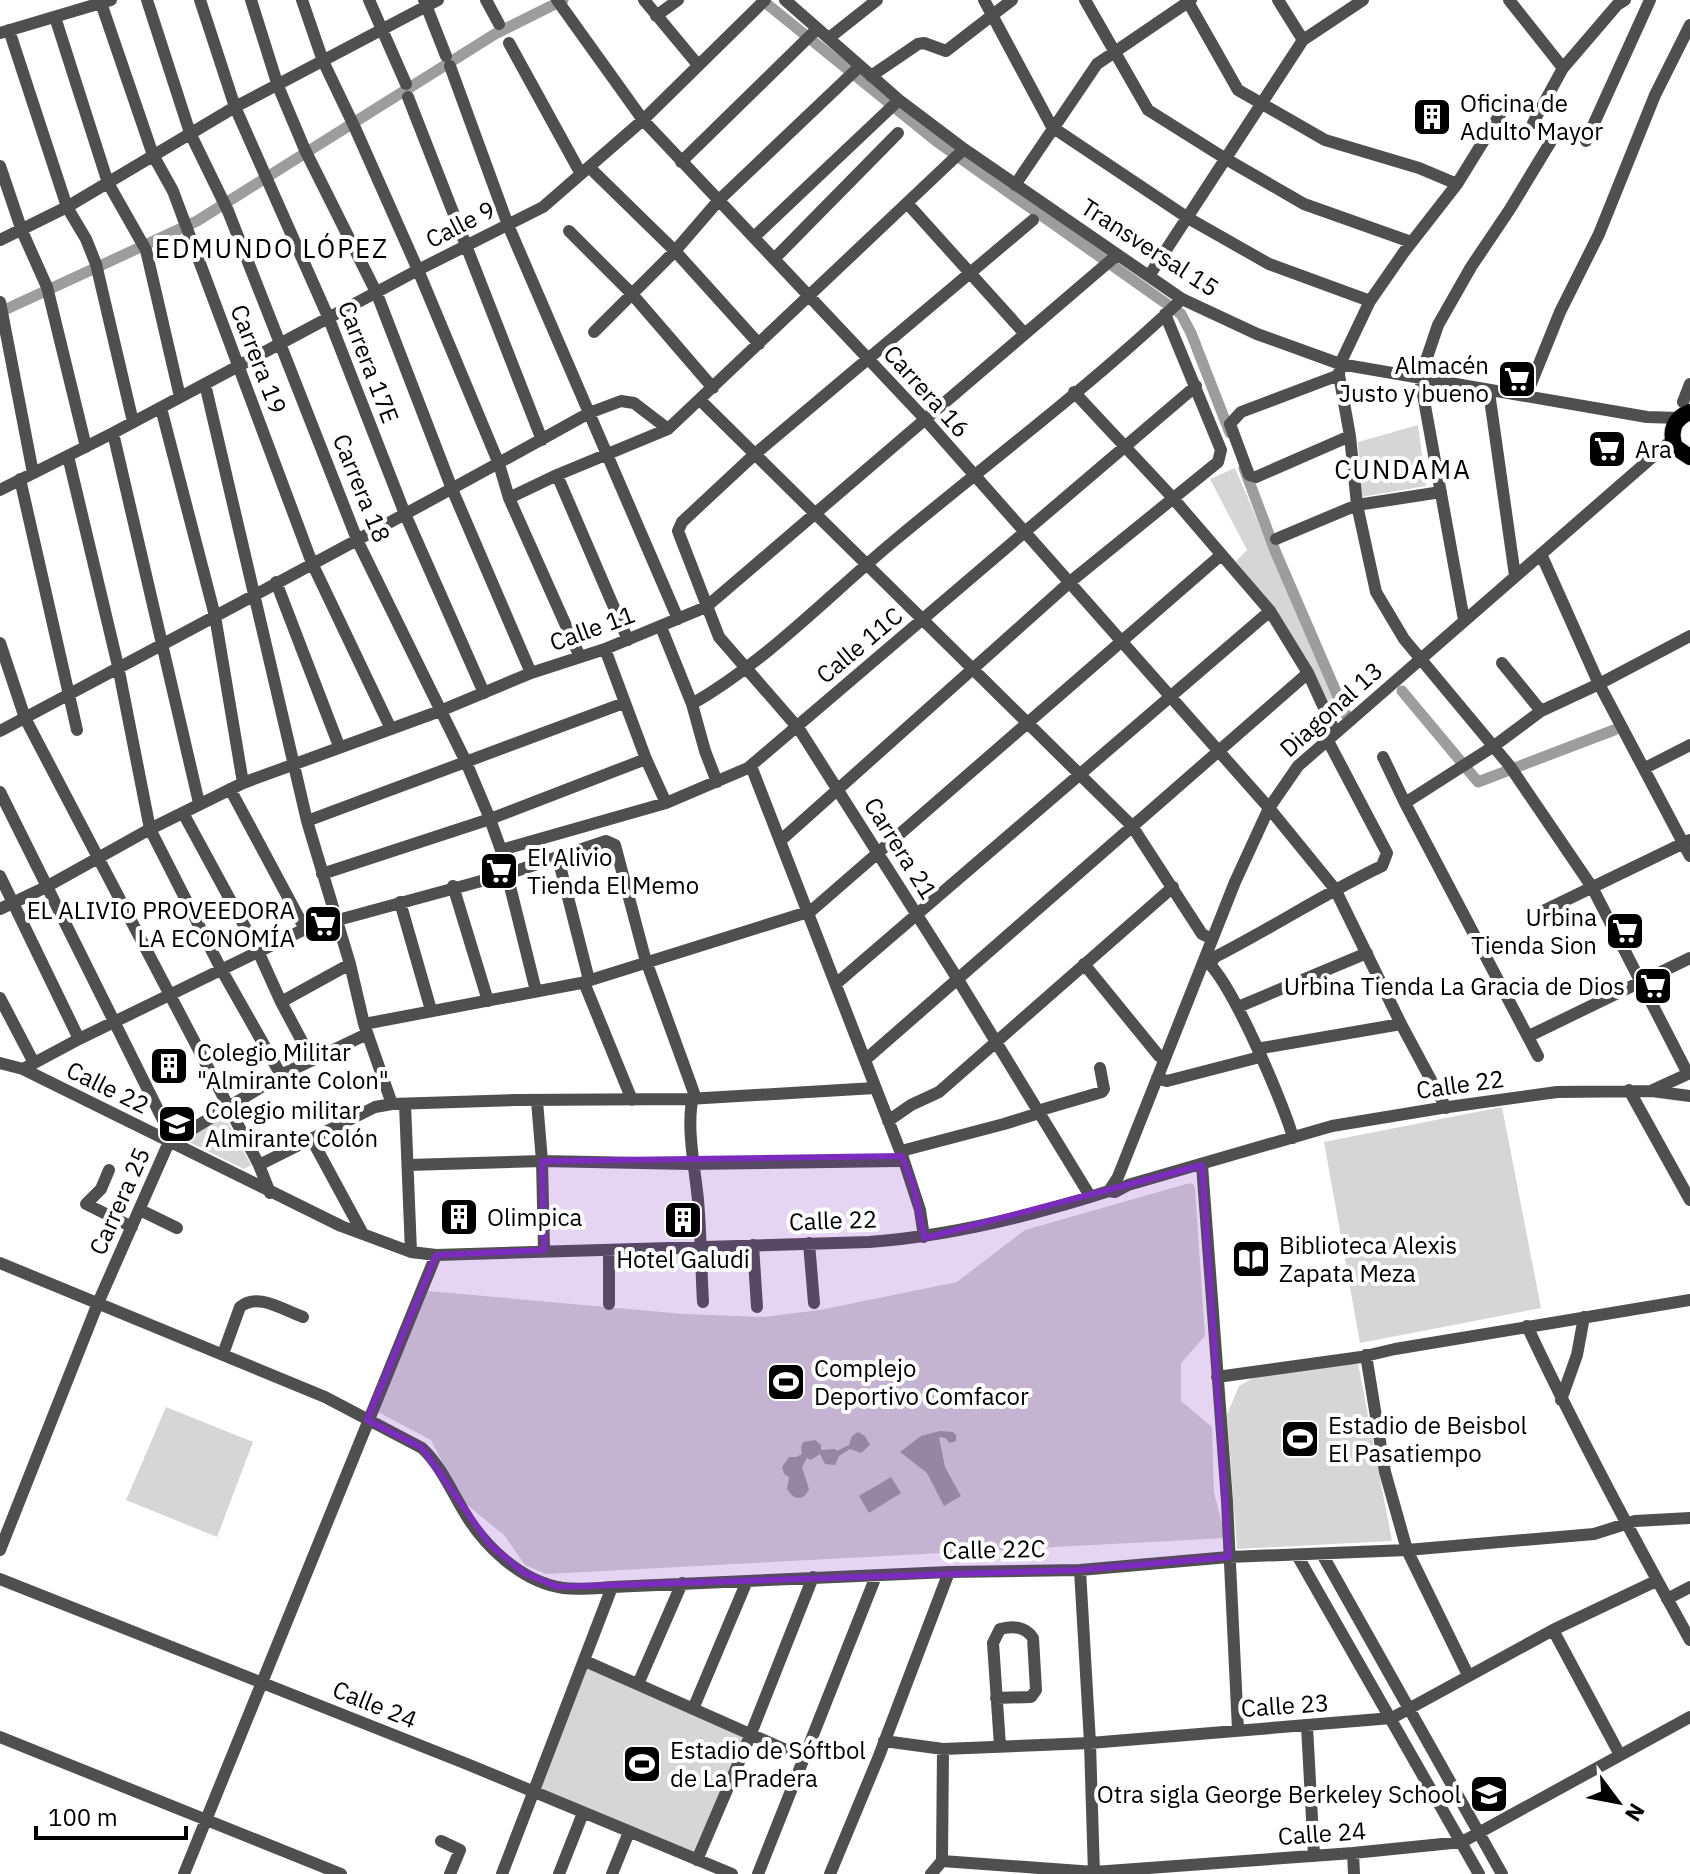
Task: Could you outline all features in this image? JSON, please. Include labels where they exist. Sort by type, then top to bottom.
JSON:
[{"type":"main road","points":[[1679,420],[1680,452],[1690,457]]},
{"type":"street","name":"Carrera 18","points":[[147,0],[190,133],[281,343],[358,542],[466,762],[490,819],[501,850],[536,991]]},
{"type":"street","name":"Carrera 17E","points":[[200,0],[235,107],[329,319],[405,514],[484,693]]},
{"type":"street","points":[[251,0],[278,86],[307,154],[377,294],[452,489],[531,673]]},
{"type":"street","points":[[302,0],[323,61],[418,270],[499,464],[509,498],[580,657]]},
{"type":"street","points":[[369,0],[542,440]]},
{"type":"street","points":[[486,0],[499,24]]},
{"type":"street","points":[[644,0],[698,65]]},
{"type":"street","points":[[656,16],[678,0]]},
{"type":"street","name":"Transversal 15","points":[[785,0],[810,35],[829,38],[855,71],[871,76],[895,104],[960,154],[1015,185],[1110,261],[1149,276],[1173,307],[1257,334],[1339,370],[1420,378],[1489,392],[1679,420]]},
{"type":"street","points":[[829,38],[877,0]]},
{"type":"street","points":[[984,0],[1052,127],[1188,218],[1269,264],[1370,301]]},
{"type":"street","points":[[871,76],[918,44],[924,43],[946,51],[1012,0]]},
{"type":"street","points":[[1085,0],[1148,110],[1304,204],[1411,242]]},
{"type":"street","points":[[1278,0],[1303,40]]},
{"type":"street","points":[[1149,276],[1303,40],[1363,0]]},
{"type":"street","points":[[1509,0],[1563,68]]},
{"type":"street","points":[[1586,141],[1650,0]]},
{"type":"street","points":[[104,1],[72,6],[55,17],[5,32],[67,207],[86,239],[97,268],[133,422]]},
{"type":"street","name":"Carrera 19","points":[[104,1],[153,155],[173,191],[312,563],[391,729]]},
{"type":"street","points":[[1015,185],[1097,64],[1189,1],[1238,90],[1325,140],[1419,168],[1457,184]]},
{"type":"street","points":[[0,240],[67,207],[235,107],[381,32],[429,2],[508,225],[678,619]]},
{"type":"street","points":[[1533,123],[1563,68],[1618,2]]},
{"type":"street","name":"Calle 9","points":[[0,490],[543,207],[643,120],[762,4]]},
{"type":"street","name":"Carrera 16","points":[[560,5],[643,120],[924,418],[1269,808]]},
{"type":"street","points":[[55,17],[108,183],[144,245],[180,397]]},
{"type":"street","points":[[1526,396],[1560,312],[1604,221],[1655,95],[1690,25]]},
{"type":"street","points":[[681,162],[810,35]]},
{"type":"street","points":[[509,43],[585,170],[675,251],[759,344]]},
{"type":"street","points":[[594,332],[675,251],[719,200],[855,71]]},
{"type":"street","points":[[1507,103],[1457,184],[1370,301],[1339,370],[1357,505],[1376,592],[1419,659],[1509,765],[1592,887],[1689,1074],[1652,1091]]},
{"type":"street","points":[[754,237],[895,104]]},
{"type":"street","points":[[775,258],[898,133]]},
{"type":"street","points":[[1464,620],[1420,378],[1438,325],[1556,133]]},
{"type":"street","points":[[509,498],[668,429],[960,154]]},
{"type":"street","points":[[0,166],[22,231],[48,290],[86,447]]},
{"type":"street","points":[[907,203],[1024,333]]},
{"type":"street","points":[[755,454],[1033,220]]},
{"type":"street","points":[[569,231],[632,294],[713,388]]},
{"type":"street","name":"Calle 11","points":[[0,909],[199,803],[243,783],[440,711],[531,673],[605,649],[706,607],[1110,261]]},
{"type":"street","points":[[1,307],[26,476],[77,730]]},
{"type":"street","points":[[692,704],[746,670],[865,565],[1173,307],[1196,386],[1221,450],[1218,462],[1070,582],[780,841]]},
{"type":"street","points":[[1339,370],[1241,412],[1230,424],[1249,475],[1256,477],[1350,436]]},
{"type":"street","points":[[205,384],[307,821],[350,964],[365,1029],[398,1104],[408,1165],[411,1252]]},
{"type":"street","points":[[1679,420],[1690,384]]},
{"type":"street","name":"Calle 11C","points":[[501,850],[666,803],[751,766],[1196,386]]},
{"type":"street","points":[[1074,392],[1172,497],[1270,611],[1308,673],[1331,735],[1387,853],[1382,866],[1335,889],[1270,929],[1207,962],[1238,1007],[1293,1138]]},
{"type":"street","points":[[1489,392],[1515,576]]},
{"type":"street","points":[[0,731],[276,582],[358,542],[589,413],[627,400],[668,429]]},
{"type":"street","points":[[700,400],[1132,826],[1202,934],[1212,939]]},
{"type":"street","points":[[161,408],[215,616],[243,783]]},
{"type":"street","name":"Diagonal 13","points":[[1109,1191],[1123,1181],[1157,1078],[1207,962],[1212,939],[1269,808],[1298,766],[1541,554],[1679,420]]},
{"type":"street","points":[[113,433],[199,803]]},
{"type":"street","name":"Carrera 21","points":[[755,454],[678,527],[719,637],[796,726],[957,978],[1090,1196]]},
{"type":"street","points":[[68,456],[118,666],[150,829],[221,969],[281,1075]]},
{"type":"street","points":[[557,475],[628,640]]},
{"type":"street","points":[[1276,539],[1357,505],[1441,492]]},
{"type":"street","points":[[1541,554],[1599,684],[1687,842],[1690,856]]},
{"type":"street","points":[[184,1134],[365,1029],[431,1010],[587,980],[808,913],[1221,555]]},
{"type":"street","points":[[276,582],[339,746]]},
{"type":"street","points":[[837,983],[1270,611]]},
{"type":"street","points":[[661,627],[692,704],[717,782]]},
{"type":"street","points":[[1405,803],[1494,746],[1541,711],[1690,636]]},
{"type":"street","points":[[0,643],[25,718],[259,1165],[270,1193]]},
{"type":"street","points":[[605,649],[666,803]]},
{"type":"street","points":[[1502,663],[1541,711]]},
{"type":"street","points":[[865,1060],[1308,673]]},
{"type":"street","points":[[307,821],[624,703]]},
{"type":"street","points":[[1645,768],[1690,745]]},
{"type":"street","points":[[1383,757],[1538,1056]]},
{"type":"street","points":[[322,874],[490,819],[646,759]]},
{"type":"street","points":[[751,766],[913,1184],[924,1237]]},
{"type":"street","points":[[230,789],[305,929]]},
{"type":"street","name":"Carrera 25","points":[[0,792],[167,1128],[169,1142],[98,1303],[0,1550]]},
{"type":"street","points":[[1269,808],[1335,889],[1446,1108]]},
{"type":"street","points":[[183,813],[258,951],[312,1060]]},
{"type":"street","points":[[0,998],[28,1066],[305,929],[453,886],[507,874],[606,841],[612,842],[647,962],[694,1093],[693,1164],[703,1302]]},
{"type":"street","points":[[1535,915],[1687,842]]},
{"type":"street","points":[[558,858],[588,976],[585,985],[632,1100]]},
{"type":"street","points":[[0,876],[79,1039]]},
{"type":"street","points":[[453,886],[488,1001]]},
{"type":"street","points":[[888,1121],[911,1105],[939,1092],[1173,887]]},
{"type":"street","points":[[400,902],[431,1010]]},
{"type":"street","points":[[1238,1007],[1367,953]]},
{"type":"street","points":[[1529,1036],[1690,958]]},
{"type":"street","points":[[281,1002],[350,964]]},
{"type":"street","points":[[1084,964],[1159,1056],[1165,1058]]},
{"type":"street","points":[[1157,1078],[1167,1081],[1256,1058],[1262,1048],[1401,1024]]},
{"type":"street","name":"Calle 22","points":[[0,1063],[28,1066],[270,1193],[363,1234],[411,1252],[436,1255],[924,1237],[972,1228],[1109,1191]]},
{"type":"street","points":[[408,1165],[542,1161],[693,1164],[899,1161],[905,1150],[1102,1092],[1100,1068]]},
{"type":"street","points":[[259,1165],[375,1107],[398,1104],[692,1098],[875,1088]]},
{"type":"street","points":[[1629,1090],[1690,1200]]},
{"type":"street","name":"Calle 22","points":[[1123,1181],[1202,1165],[1332,1126],[1446,1108],[1557,1092],[1629,1090],[1690,1096]]},
{"type":"street","points":[[537,1101],[544,1250]]},
{"type":"street","points":[[311,1138],[363,1234]]},
{"type":"street","points":[[1202,1165],[1238,1730]]},
{"type":"street","points":[[109,1170],[101,1189],[86,1204],[132,1227]]},
{"type":"street","points":[[140,1210],[177,1228]]},
{"type":"street","points":[[809,1243],[814,1303]]},
{"type":"street","points":[[753,1245],[757,1307]]},
{"type":"street","points":[[609,1251],[609,1304]]},
{"type":"street","points":[[184,1874],[436,1255]]},
{"type":"street","points":[[0,1263],[325,1397],[367,1420]]},
{"type":"street","points":[[223,1354],[240,1307],[245,1303],[256,1299],[303,1317]]},
{"type":"street","points":[[1217,1377],[1690,1300]]},
{"type":"street","points":[[1561,1400],[1577,1355],[1584,1317]]},
{"type":"street","points":[[1527,1326],[1561,1400],[1690,1640]]},
{"type":"street","points":[[1366,1355],[1385,1472],[1407,1550],[1468,1675]]},
{"type":"street","name":"Calle 22C","points":[[367,1420],[422,1448],[435,1460],[465,1514],[490,1545],[524,1573],[558,1587],[1080,1570],[1229,1557],[1407,1550],[1594,1534],[1635,1521],[1690,1518]]},
{"type":"street","points":[[1322,1554],[1502,1874]]},
{"type":"street","points":[[1297,1555],[1479,1874]]},
{"type":"street","points":[[1080,1570],[1094,1873]]},
{"type":"street","points":[[830,1874],[949,1572]]},
{"type":"street","points":[[758,1874],[876,1576]]},
{"type":"street","points":[[697,1860],[813,1577]]},
{"type":"street","name":"Calle 24","points":[[0,1579],[732,1874]]},
{"type":"street","points":[[693,1709],[747,1581]]},
{"type":"street","name":"Calle 23","points":[[884,1741],[943,1749],[1090,1743],[1392,1718],[1553,1630],[1656,1581]]},
{"type":"street","points":[[638,1684],[682,1583]]},
{"type":"street","points":[[502,1874],[612,1587]]},
{"type":"street","points":[[1667,1599],[1690,1587]]},
{"type":"street","points":[[996,1698],[1031,1697],[1036,1690],[1033,1638],[1023,1629],[1011,1626],[1000,1629],[993,1643],[996,1698],[1000,1746]]},
{"type":"street","points":[[1553,1630],[1620,1755]]},
{"type":"street","points":[[585,1661],[804,1758]]},
{"type":"street","name":"Calle 24","points":[[942,1861],[1094,1873],[1229,1868],[1314,1856],[1462,1842],[1690,1717]]},
{"type":"street","points":[[1307,1726],[1314,1856]]},
{"type":"street","points":[[0,1737],[341,1874]]},
{"type":"street","points":[[931,1874],[942,1861],[943,1749]]},
{"type":"street","points":[[559,1874],[583,1813]]},
{"type":"street","points":[[612,1874],[629,1832]]},
{"type":"street","points":[[441,1841],[460,1850],[450,1874]]},
{"type":"street","points":[[1353,1853],[1354,1874]]},
{"type":"highlighted area","points":[[902,1156],[913,1184],[925,1238],[1202,1165],[1229,1557],[1080,1570],[558,1587],[524,1573],[490,1545],[422,1448],[367,1420],[436,1255],[544,1250],[542,1161]]},
{"type":"shaded area","points":[[1418,425],[1426,486],[1361,497],[1358,442]]},
{"type":"shaded area","points":[[1235,468],[1342,716],[1337,720],[1291,638],[1236,561],[1247,550],[1210,479]]},
{"type":"shaded area","points":[[1502,1107],[1541,1308],[1360,1343],[1324,1142]]},
{"type":"shaded area","points":[[224,1115],[251,1165],[244,1169],[187,1141],[188,1134]]},
{"type":"shaded area","name":"Complejo Deportivo Comfacor","points":[[1190,1183],[1195,1189],[1205,1336],[1181,1363],[1181,1401],[1212,1427],[1214,1493],[1226,1538],[546,1574],[525,1565],[504,1535],[461,1500],[431,1440],[378,1412],[428,1291],[684,1314],[763,1317],[820,1310],[957,1282],[1025,1230]]},
{"type":"shaded area","points":[[1358,1363],[1392,1541],[1237,1549],[1227,1415],[1239,1386],[1255,1377]]},
{"type":"shaded area","points":[[166,1407],[253,1442],[217,1537],[126,1500]]},
{"type":"shaded area","points":[[940,1431],[956,1435],[956,1441],[950,1443],[939,1437],[945,1467],[961,1496],[944,1506],[927,1473],[900,1452],[921,1436]]},
{"type":"shaded area","points":[[858,1432],[865,1436],[870,1445],[861,1453],[850,1449],[839,1456],[835,1465],[825,1464],[820,1454],[811,1460],[807,1458],[802,1467],[809,1489],[802,1497],[790,1493],[787,1489],[789,1477],[782,1467],[789,1457],[802,1454],[803,1442],[815,1440],[821,1445],[821,1450],[837,1451],[849,1445],[852,1436]]},
{"type":"shaded area","points":[[891,1477],[901,1493],[869,1513],[859,1496]]},
{"type":"shaded area","name":"Estadio de Sóftbol de La Pradera","points":[[585,1661],[750,1736],[697,1860],[534,1792]]},
{"type":"waterway","points":[[0,312],[197,221],[495,34],[563,0]]},
{"type":"waterway","points":[[762,0],[936,141],[1181,314],[1230,433]]},
{"type":"waterway","points":[[1244,468],[1276,553],[1346,715]]},
{"type":"waterway","points":[[1402,691],[1478,782],[1614,730]]},
{"type":"place","name":"Oficina de Adulto Mayor","points":[[1432,117]]},
{"type":"place","name":"Almacén Justo y bueno","points":[[1517,379]]},
{"type":"place","name":"Ara","points":[[1607,449]]},
{"type":"place","name":"El Alivio Tienda El Memo","points":[[499,871]]},
{"type":"place","name":"EL ALIVIO PROVEEDORA LA ECONOMÍA","points":[[323,924]]},
{"type":"place","name":"Urbina Tienda Sion","points":[[1625,931]]},
{"type":"place","name":"Urbina Tienda La Gracia de Dios","points":[[1653,986]]},
{"type":"place","name":"Colegio Militar \"Almirante Colon\"","points":[[169,1066]]},
{"type":"place","name":"Colegio militar Almirante Colón","points":[[177,1124]]},
{"type":"place","name":"Olimpica","points":[[459,1217]]},
{"type":"place","name":"Hotel Galudi","points":[[683,1220]]},
{"type":"place","name":"Biblioteca Alexis Zapata Meza","points":[[1251,1259]]},
{"type":"place","name":"Complejo Deportivo Comfacor","points":[[786,1382]]},
{"type":"place","name":"Estadio de Beisbol El Pasatiempo","points":[[1300,1439]]},
{"type":"place","name":"Estadio de Sóftbol de La Pradera","points":[[642,1764]]},
{"type":"place","name":"Otra sigla George Berkeley School","points":[[1489,1794]]},
{"type":"district","name":"EDMUNDO LÓPEZ","points":[[272,248]]},
{"type":"district","name":"CUNDAMA","points":[[1403,469]]}]
